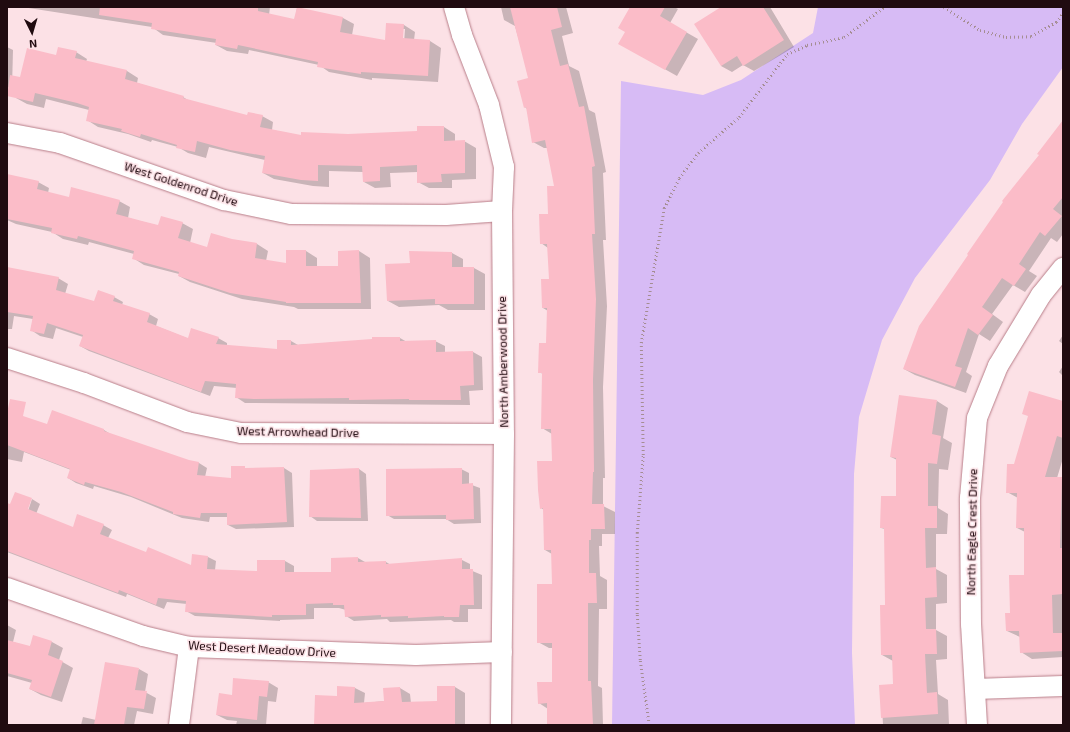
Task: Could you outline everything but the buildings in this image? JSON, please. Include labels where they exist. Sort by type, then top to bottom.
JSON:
[{"type":"street","name":"North Amberwood Drive","points":[[454,7],[462,35],[488,105],[504,167],[502,211],[504,434],[501,725]]},
{"type":"street","name":"West Goldenrod Drive","points":[[7,133],[60,143],[224,200],[291,214],[446,215],[502,211]]},
{"type":"street","name":"North Eagle Crest Drive","points":[[977,725],[971,624],[970,498],[977,418],[998,366],[1041,295],[1063,268]]},
{"type":"street","name":"West Arrowhead Drive","points":[[7,358],[84,383],[187,422],[241,433],[504,434]]},
{"type":"street","name":"West Desert Meadow Drive","points":[[7,588],[143,636],[189,647],[408,655],[502,652]]},
{"type":"street","points":[[179,725],[189,647]]},
{"type":"street","points":[[975,690],[1063,686]]},
{"type":"path","points":[[650,725],[640,660],[637,614],[637,534],[643,454],[641,343],[664,208],[679,178],[698,153],[739,117],[787,54],[807,46],[844,37],[884,7]]},
{"type":"path","points":[[944,7],[980,30],[1006,37],[1031,36],[1056,22],[1063,13]]},
{"type":"shaded area","points":[[818,7],[1063,7],[1063,67],[1022,124],[990,180],[915,278],[882,340],[859,417],[854,474],[852,653],[855,725],[612,725],[621,81],[703,95],[741,80],[813,33]]}]
